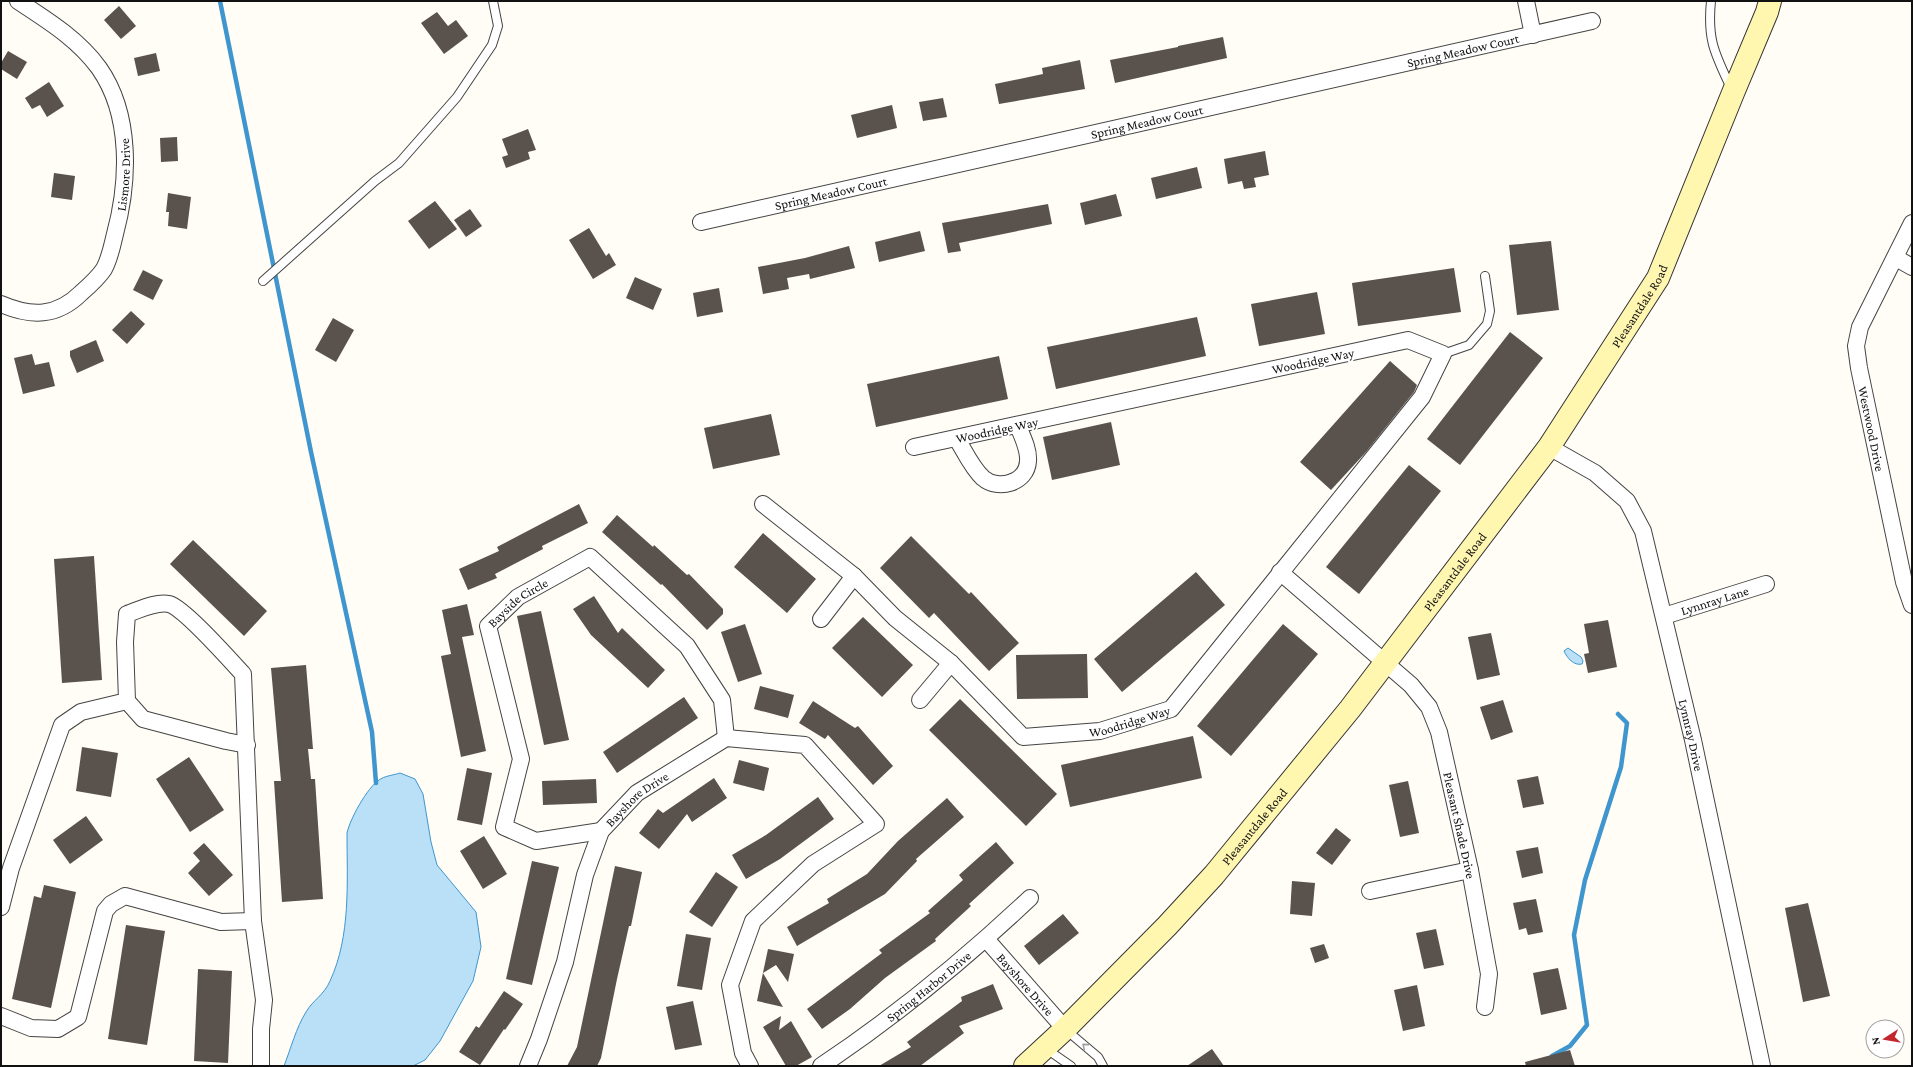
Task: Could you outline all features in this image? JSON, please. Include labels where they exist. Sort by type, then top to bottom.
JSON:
[{"type":"main road","name":"Pleasantdale Road","points":[[1025,1066],[1065,1029],[1167,926],[1214,875],[1350,709],[1549,447],[1658,278],[1767,12],[1770,1]]},
{"type":"street","name":"Lismore Drive","points":[[1,304],[18,311],[50,312],[75,299],[92,284],[104,269],[110,256],[122,208],[125,159],[122,128],[114,96],[99,68],[78,44],[57,27],[18,1]]},
{"type":"street","points":[[1526,1],[1533,35]]},
{"type":"street","name":"Spring Meadow Court","points":[[701,222],[1592,21]]},
{"type":"street","name":"Westwood Drive","points":[[1912,223],[1896,258],[1860,327],[1856,346],[1859,368],[1904,582],[1912,605]]},
{"type":"street","points":[[1896,258],[1912,267]]},
{"type":"street","name":"Woodridge Way","points":[[763,504],[854,576],[895,618],[951,663],[1023,737],[1100,730],[1171,709],[1422,397],[1443,354],[1408,340],[1018,426],[914,447]]},
{"type":"street","points":[[957,439],[974,467],[983,478],[993,484],[1002,486],[1012,482],[1021,476],[1026,470],[1028,461],[1025,441],[1018,426]]},
{"type":"street","name":"Lynnray Drive","points":[[1549,447],[1596,472],[1627,501],[1643,531],[1693,740],[1762,1066]]},
{"type":"street","name":"Bayside Circle","points":[[600,831],[536,841],[504,827],[521,759],[488,626],[518,597],[590,557],[687,646],[722,700],[726,738]]},
{"type":"street","points":[[1280,572],[1384,664]]},
{"type":"street","points":[[821,619],[854,576]]},
{"type":"street","name":"Lynnray Lane","points":[[1664,616],[1766,584]]},
{"type":"street","points":[[247,745],[143,719],[127,701],[125,642],[127,614],[156,605],[170,604],[191,620],[244,674],[247,745],[253,921],[264,1000],[261,1029],[261,1066]]},
{"type":"street","points":[[920,700],[951,663]]},
{"type":"street","name":"Pleasant Shade Drive","points":[[1384,664],[1411,685],[1428,707],[1439,732],[1470,870],[1489,974],[1485,1007]]},
{"type":"street","points":[[1,906],[11,868],[62,725],[81,712],[127,701]]},
{"type":"street","points":[[726,738],[805,745],[876,824],[813,864],[753,921],[730,985],[743,1053],[750,1066]]},
{"type":"street","name":"Bayshore Drive","points":[[528,1066],[539,1039],[565,962],[585,875],[600,831],[637,793],[726,738]]},
{"type":"street","points":[[1370,891],[1470,870]]},
{"type":"street","points":[[1,1016],[31,1028],[58,1029],[78,1017],[105,911],[111,904],[125,896],[221,922],[253,921]]},
{"type":"street","name":"Spring Harbor Drive","points":[[821,1066],[871,1033],[940,979],[1030,898]]},
{"type":"street","name":"Bayshore Drive","points":[[986,939],[1065,1029]]},
{"type":"lane","points":[[263,280],[375,182],[399,163],[457,97],[492,45],[498,26],[493,1]]},
{"type":"lane","points":[[1711,1],[1709,20],[1712,49],[1733,93]]},
{"type":"lane","points":[[1443,354],[1469,345],[1486,324],[1490,311],[1485,276]]},
{"type":"lane","points":[[1065,1029],[1098,1057],[1103,1066]]},
{"type":"lane","points":[[1045,1048],[1072,1066]]},
{"type":"water","points":[[1568,648],[1581,657],[1583,661],[1582,664],[1576,664],[1569,659],[1564,651]]},
{"type":"water","points":[[400,773],[415,779],[423,794],[431,842],[437,865],[476,912],[481,947],[473,981],[440,1041],[425,1060],[413,1066],[284,1066],[302,1018],[328,986],[337,964],[342,946],[345,927],[347,833],[349,827],[355,812],[374,784],[379,780]]},
{"type":"building","points":[[119,6],[136,26],[121,39],[104,20]]},
{"type":"building","points":[[437,12],[448,26],[456,20],[468,36],[444,54],[421,23]]},
{"type":"building","points":[[1223,37],[1227,58],[1115,83],[1110,60]]},
{"type":"building","points":[[8,51],[27,62],[17,79],[1,69],[1,63]]},
{"type":"building","points":[[156,53],[160,71],[138,76],[134,58]]},
{"type":"building","points":[[1080,60],[1085,89],[999,104],[995,84],[1043,74],[1042,68]]},
{"type":"building","points":[[49,82],[64,106],[47,117],[40,105],[32,109],[25,98]]},
{"type":"building","points":[[943,98],[947,117],[923,121],[919,102]]},
{"type":"building","points":[[892,105],[897,128],[857,138],[851,115]]},
{"type":"building","points":[[528,129],[536,150],[528,152],[530,159],[506,168],[502,157],[508,155],[502,139]]},
{"type":"building","points":[[177,137],[178,161],[161,162],[160,138]]},
{"type":"building","points":[[1265,151],[1269,175],[1254,178],[1256,187],[1244,189],[1242,181],[1228,184],[1224,159]]},
{"type":"building","points":[[1197,167],[1202,188],[1156,199],[1151,178]]},
{"type":"building","points":[[54,173],[75,176],[72,200],[51,197]]},
{"type":"building","points":[[168,193],[191,197],[187,229],[168,226],[169,212],[166,212]]},
{"type":"building","points":[[1116,194],[1122,216],[1085,225],[1080,203]]},
{"type":"building","points":[[435,201],[457,229],[429,249],[408,221]]},
{"type":"building","points":[[1048,204],[1052,224],[959,243],[961,251],[948,253],[942,223]]},
{"type":"building","points":[[470,209],[482,226],[466,237],[454,220]]},
{"type":"building","points":[[589,228],[606,256],[609,253],[616,265],[593,279],[569,240]]},
{"type":"building","points":[[920,231],[925,251],[879,262],[875,242]]},
{"type":"building","points":[[1551,241],[1559,310],[1517,315],[1509,245]]},
{"type":"building","points":[[849,246],[855,268],[810,279],[809,274],[787,278],[789,289],[763,294],[758,267],[805,258]]},
{"type":"building","points":[[1454,268],[1461,312],[1358,326],[1352,283]]},
{"type":"building","points":[[143,270],[163,280],[153,300],[133,290]]},
{"type":"building","points":[[635,277],[662,289],[653,310],[626,298]]},
{"type":"building","points":[[719,288],[723,312],[697,317],[693,293]]},
{"type":"building","points":[[1317,292],[1325,334],[1259,346],[1251,304]]},
{"type":"building","points":[[131,311],[145,324],[127,344],[112,330]]},
{"type":"building","points":[[1197,317],[1206,356],[1056,389],[1047,347]]},
{"type":"building","points":[[333,318],[354,330],[336,362],[315,350]]},
{"type":"building","points":[[1510,332],[1543,358],[1460,465],[1427,439]]},
{"type":"building","points":[[96,340],[104,361],[77,373],[70,356],[70,351]]},
{"type":"building","points":[[32,354],[35,365],[49,362],[55,386],[23,394],[14,358]]},
{"type":"building","points":[[999,356],[1008,399],[876,427],[867,384]]},
{"type":"building","points":[[1390,361],[1417,385],[1414,392],[1366,452],[1331,490],[1300,462]]},
{"type":"building","points":[[771,414],[780,455],[713,469],[704,428]]},
{"type":"building","points":[[1111,422],[1120,465],[1052,480],[1043,437]]},
{"type":"building","points":[[1409,465],[1441,491],[1359,594],[1326,567]]},
{"type":"building","points":[[579,504],[588,523],[542,546],[543,549],[495,574],[497,578],[468,590],[459,569],[499,551],[497,547]]},
{"type":"building","points":[[617,515],[653,547],[654,545],[687,575],[689,574],[723,609],[723,614],[707,630],[662,584],[661,585],[602,532]]},
{"type":"building","points":[[763,533],[816,579],[787,613],[734,567]]},
{"type":"building","points":[[911,536],[969,594],[971,592],[1019,643],[989,671],[934,613],[929,618],[880,568]]},
{"type":"building","points":[[193,540],[267,611],[244,636],[170,564]]},
{"type":"building","points":[[94,556],[102,680],[62,683],[54,559]]},
{"type":"building","points":[[1196,572],[1225,605],[1122,692],[1094,659]]},
{"type":"building","points":[[594,596],[618,633],[622,628],[665,670],[648,688],[591,635],[573,609]]},
{"type":"building","points":[[467,604],[474,635],[462,637],[486,751],[461,757],[441,656],[451,654],[442,610]]},
{"type":"building","points":[[541,611],[569,740],[544,745],[517,616]]},
{"type":"building","points":[[863,617],[913,665],[882,697],[832,648]]},
{"type":"building","points":[[1608,620],[1617,667],[1588,673],[1584,654],[1589,653],[1584,624]]},
{"type":"building","points":[[745,624],[762,674],[738,682],[721,632]]},
{"type":"building","points":[[1283,624],[1318,654],[1231,756],[1197,726]]},
{"type":"building","points":[[1491,633],[1500,675],[1477,680],[1468,637]]},
{"type":"building","points":[[1087,654],[1088,698],[1017,699],[1016,655]]},
{"type":"building","points":[[306,665],[313,749],[308,749],[311,779],[315,779],[323,899],[282,902],[274,781],[281,781],[271,668]]},
{"type":"building","points":[[760,686],[794,695],[788,718],[754,709]]},
{"type":"building","points":[[684,697],[698,718],[617,773],[603,752]]},
{"type":"building","points":[[960,699],[1057,794],[1026,826],[929,730]]},
{"type":"building","points":[[1503,700],[1513,732],[1491,740],[1480,707]]},
{"type":"building","points":[[813,701],[855,728],[858,726],[893,766],[873,785],[828,735],[825,739],[799,723]]},
{"type":"building","points":[[1193,736],[1202,778],[1070,807],[1061,765]]},
{"type":"building","points":[[82,747],[118,753],[111,797],[76,791]]},
{"type":"building","points":[[189,757],[224,810],[190,832],[156,779]]},
{"type":"building","points":[[739,760],[769,768],[764,791],[733,783]]},
{"type":"building","points":[[467,768],[492,773],[482,825],[457,820]]},
{"type":"building","points":[[1538,776],[1544,804],[1523,808],[1517,780]]},
{"type":"building","points":[[714,778],[727,798],[692,822],[687,814],[659,849],[639,833],[658,809],[663,813]]},
{"type":"building","points":[[596,779],[597,803],[543,805],[542,781]]},
{"type":"building","points":[[1408,781],[1419,833],[1400,837],[1389,785]]},
{"type":"building","points":[[818,797],[834,819],[780,859],[746,879],[732,855],[766,835]]},
{"type":"building","points":[[947,798],[964,817],[916,859],[917,861],[885,894],[797,946],[787,927],[829,903],[827,899],[867,874],[898,841]]},
{"type":"building","points":[[86,816],[103,840],[70,864],[53,840]]},
{"type":"building","points":[[1336,828],[1351,840],[1332,865],[1316,853]]},
{"type":"building","points":[[484,836],[507,874],[483,889],[460,851]]},
{"type":"building","points":[[996,842],[1014,863],[969,904],[971,906],[935,939],[936,941],[885,978],[850,1009],[822,1029],[807,1009],[882,953],[879,950],[930,913],[928,911],[963,880],[959,875]]},
{"type":"building","points":[[204,843],[233,875],[209,896],[188,873],[200,861],[193,853]]},
{"type":"building","points":[[1538,847],[1543,873],[1522,878],[1516,851]]},
{"type":"building","points":[[532,861],[559,867],[532,985],[506,979]]},
{"type":"building","points":[[615,866],[642,872],[631,926],[629,926],[617,979],[601,1058],[597,1066],[567,1066],[577,1047]]},
{"type":"building","points":[[716,872],[738,887],[712,927],[689,912]]},
{"type":"building","points":[[1292,881],[1315,883],[1312,916],[1290,914]]},
{"type":"building","points":[[44,885],[76,892],[51,1008],[12,999],[34,896],[41,898]]},
{"type":"building","points":[[1536,899],[1543,932],[1528,935],[1526,928],[1519,930],[1513,903]]},
{"type":"building","points":[[1808,903],[1830,996],[1803,1002],[1785,908]]},
{"type":"building","points":[[1063,914],[1079,933],[1039,965],[1024,946]]},
{"type":"building","points":[[126,925],[165,931],[147,1045],[108,1039]]},
{"type":"building","points":[[1436,929],[1444,965],[1424,969],[1416,933]]},
{"type":"building","points":[[686,934],[711,938],[702,990],[677,986]]},
{"type":"building","points":[[1324,944],[1329,958],[1315,963],[1310,948]]},
{"type":"building","points":[[768,949],[794,954],[788,982],[776,965],[763,973],[783,1007],[757,1001]]},
{"type":"building","points":[[1558,968],[1567,1009],[1541,1015],[1533,973]]},
{"type":"building","points":[[198,969],[232,971],[228,1063],[194,1061]]},
{"type":"building","points":[[993,984],[1003,1009],[959,1026],[964,1033],[920,1066],[879,1066],[911,1047],[907,1042],[962,1001],[961,997]]},
{"type":"building","points":[[1417,985],[1425,1026],[1403,1031],[1394,990]]},
{"type":"building","points":[[504,991],[523,1004],[480,1065],[459,1052],[476,1026],[479,1028]]},
{"type":"building","points":[[693,1001],[702,1045],[675,1050],[666,1007]]},
{"type":"building","points":[[781,1016],[779,1030],[791,1021],[812,1057],[796,1066],[786,1066],[763,1027]]},
{"type":"building","points":[[1212,1049],[1224,1066],[1187,1066]]},
{"type":"building","points":[[1570,1050],[1575,1066],[1526,1066],[1525,1062]]},
{"type":"waterway","points":[[220,1],[311,452],[372,732],[376,783]]},
{"type":"waterway","points":[[1552,1056],[1570,1046],[1587,1025],[1574,935],[1585,880],[1621,767],[1627,723],[1618,714]]}]
